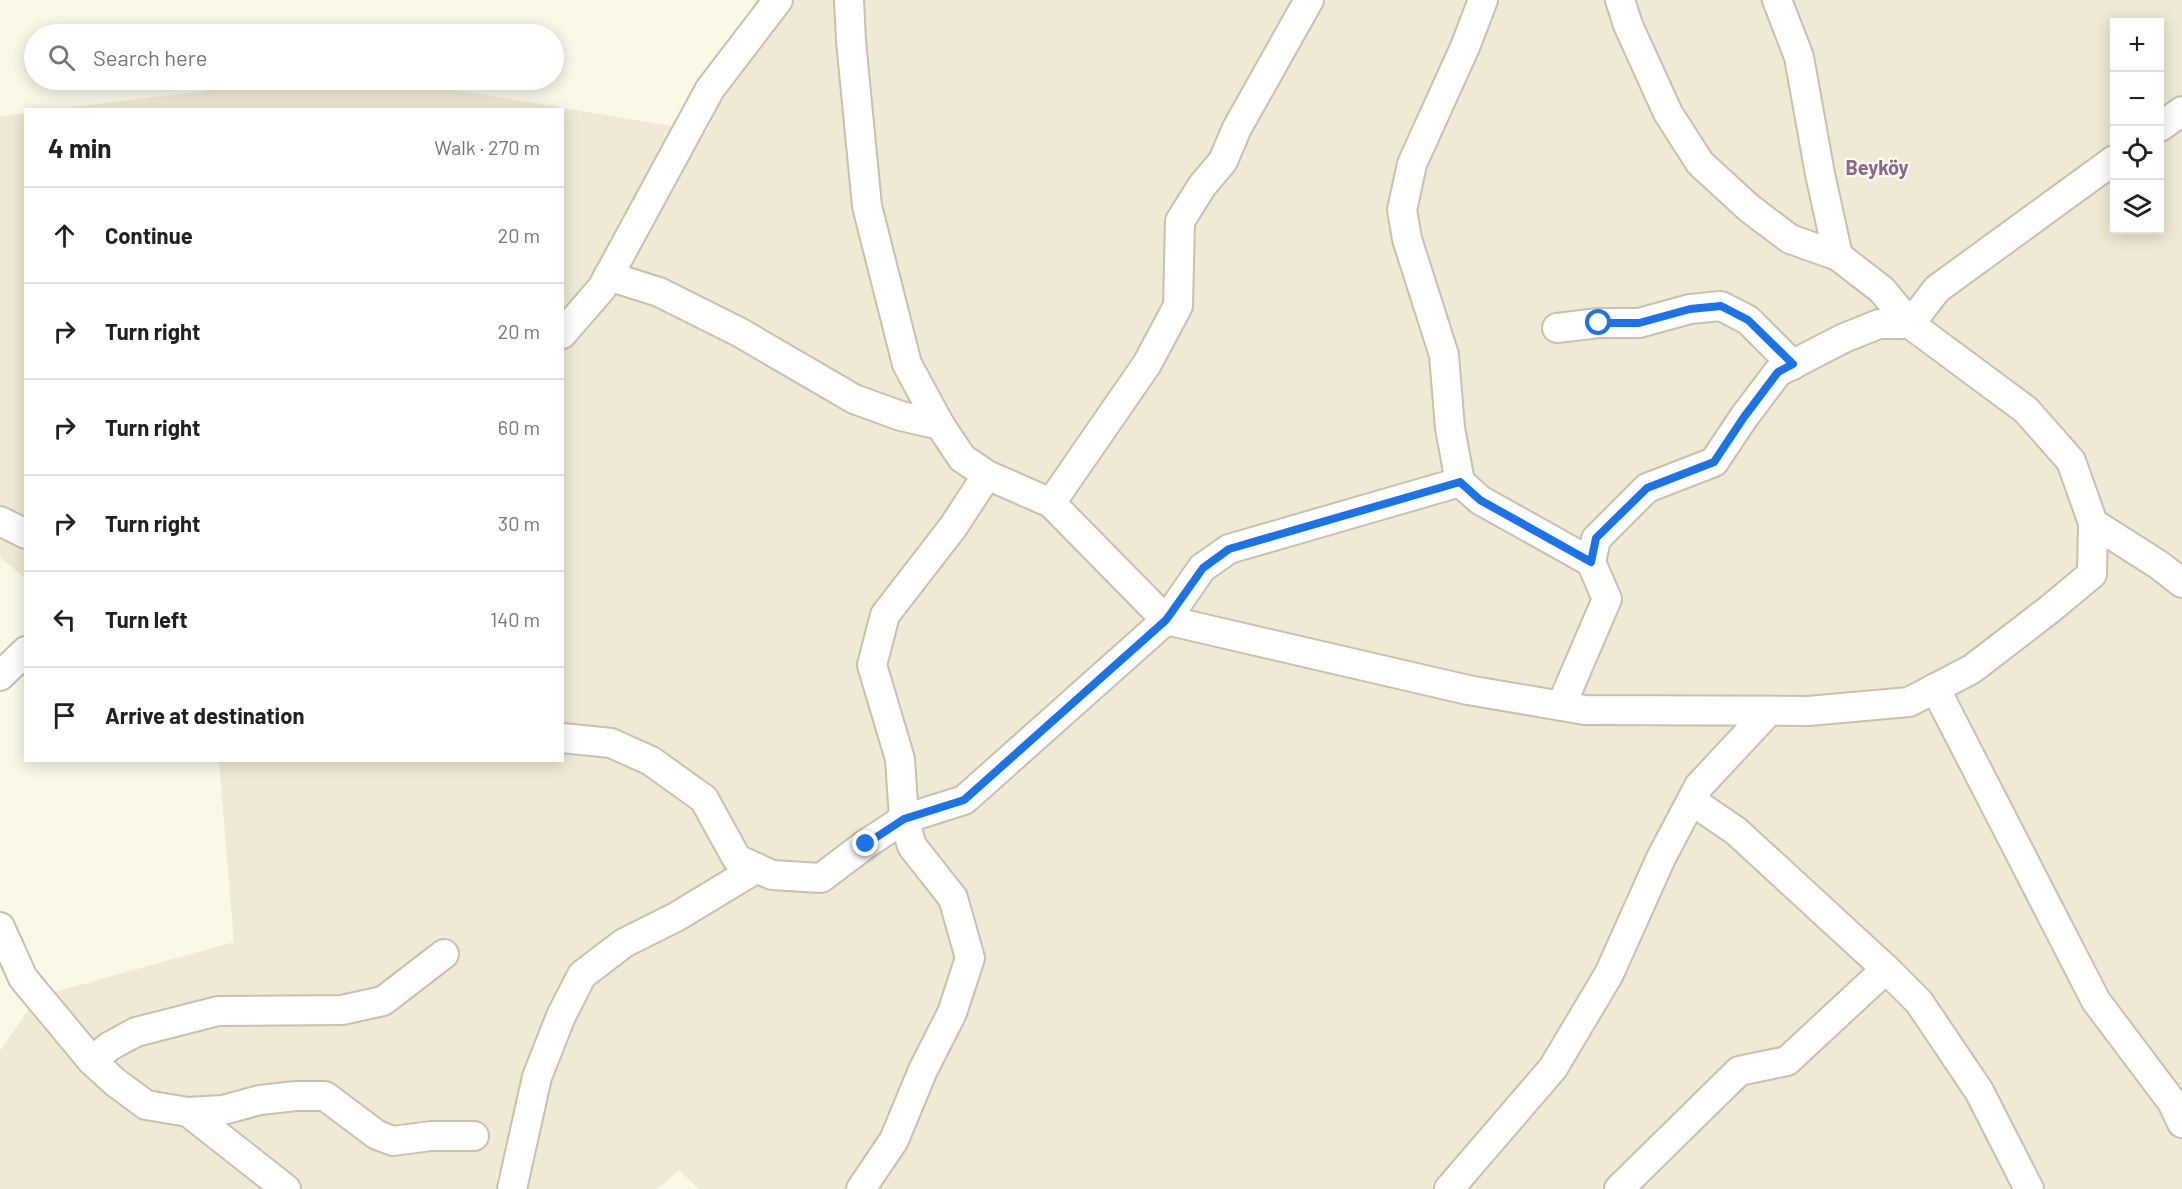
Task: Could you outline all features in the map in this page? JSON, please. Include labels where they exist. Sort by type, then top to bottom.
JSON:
[{"type":"street","points":[[564,332],[602,288],[710,89],[778,0]]},
{"type":"street","points":[[849,0],[867,206],[907,364],[940,425],[962,458],[987,475],[1051,503],[1166,620],[1468,690],[1586,710],[1808,711],[1909,702],[1972,669],[2092,574],[2093,523],[2071,461],[2026,410],[1910,324],[1882,290],[1838,256],[1790,239],[1749,208],[1700,163],[1668,112],[1620,0]]},
{"type":"street","points":[[1051,503],[1148,364],[1178,306],[1180,221],[1202,186],[1223,161],[1237,128],[1309,0]]},
{"type":"street","points":[[1483,0],[1465,47],[1412,164],[1402,210],[1407,239],[1444,355],[1449,428],[1460,482],[1480,500],[1591,562]]},
{"type":"street","points":[[1777,0],[1799,57],[1820,174],[1838,256]]},
{"type":"street","points":[[2161,126],[2182,111]]},
{"type":"street","points":[[1910,324],[1937,289],[2110,164]]},
{"type":"street","points":[[608,276],[659,292],[739,332],[854,399],[901,416],[940,425]]},
{"type":"street","points":[[1557,328],[1599,323],[1639,323],[1690,309],[1721,306],[1748,320],[1793,364]]},
{"type":"street","points":[[1561,706],[1607,599],[1591,562],[1596,538],[1647,488],[1714,462],[1778,372],[1844,338],[1879,324],[1910,324]]},
{"type":"street","points":[[861,1189],[894,1140],[923,1070],[952,1013],[970,958],[953,898],[912,846],[904,819],[900,759],[872,665],[885,615],[953,527],[987,475]]},
{"type":"street","points":[[564,738],[611,743],[651,761],[704,799],[737,859],[772,875],[821,878],[904,819],[964,800],[1166,620],[1203,568],[1229,549],[1460,482]]},
{"type":"street","points":[[0,520],[24,533]]},
{"type":"street","points":[[2093,523],[2182,582]]},
{"type":"street","points":[[0,676],[24,653]]},
{"type":"street","points":[[1935,688],[2096,1002],[2172,1102],[2182,1123]]},
{"type":"street","points":[[1449,1189],[1553,1068],[1609,974],[1661,858],[1699,786],[1769,711]]},
{"type":"street","points":[[1692,801],[1736,831],[1919,1002],[1979,1091],[2025,1189]]},
{"type":"street","points":[[512,1189],[537,1077],[561,1016],[582,975],[624,943],[676,917],[757,868]]},
{"type":"street","points":[[0,927],[23,978],[92,1061],[146,1105],[188,1112],[224,1110],[261,1100],[296,1096],[325,1096],[377,1135],[393,1142],[431,1136],[474,1136]]},
{"type":"street","points":[[92,1061],[110,1046],[136,1032],[218,1011],[342,1011],[383,1002],[444,954]]},
{"type":"street","points":[[1619,1189],[1739,1071],[1787,1061],[1886,969]]},
{"type":"street","points":[[188,1112],[286,1189]]},
{"type":"shaded area","points":[[755,0],[2182,0],[2182,1189],[699,1189],[679,1170],[657,1189],[0,1189],[0,1051],[37,997],[234,942],[219,762],[564,762],[564,108],[707,132]]},
{"type":"shaded area","points":[[213,90],[456,90],[563,108],[64,108]]},
{"type":"shaded area","points":[[24,113],[24,577],[0,557],[0,117]]},
{"type":"district","name":"Beyköy","points":[[1877,168]]},
{"type":"route","points":[[866,844],[904,819],[964,800],[1166,620],[1203,568],[1229,549],[1460,482],[1480,500],[1591,562],[1596,538],[1647,488],[1714,462],[1778,372],[1793,364],[1748,320],[1721,306],[1690,309],[1639,323],[1599,323]]}]
